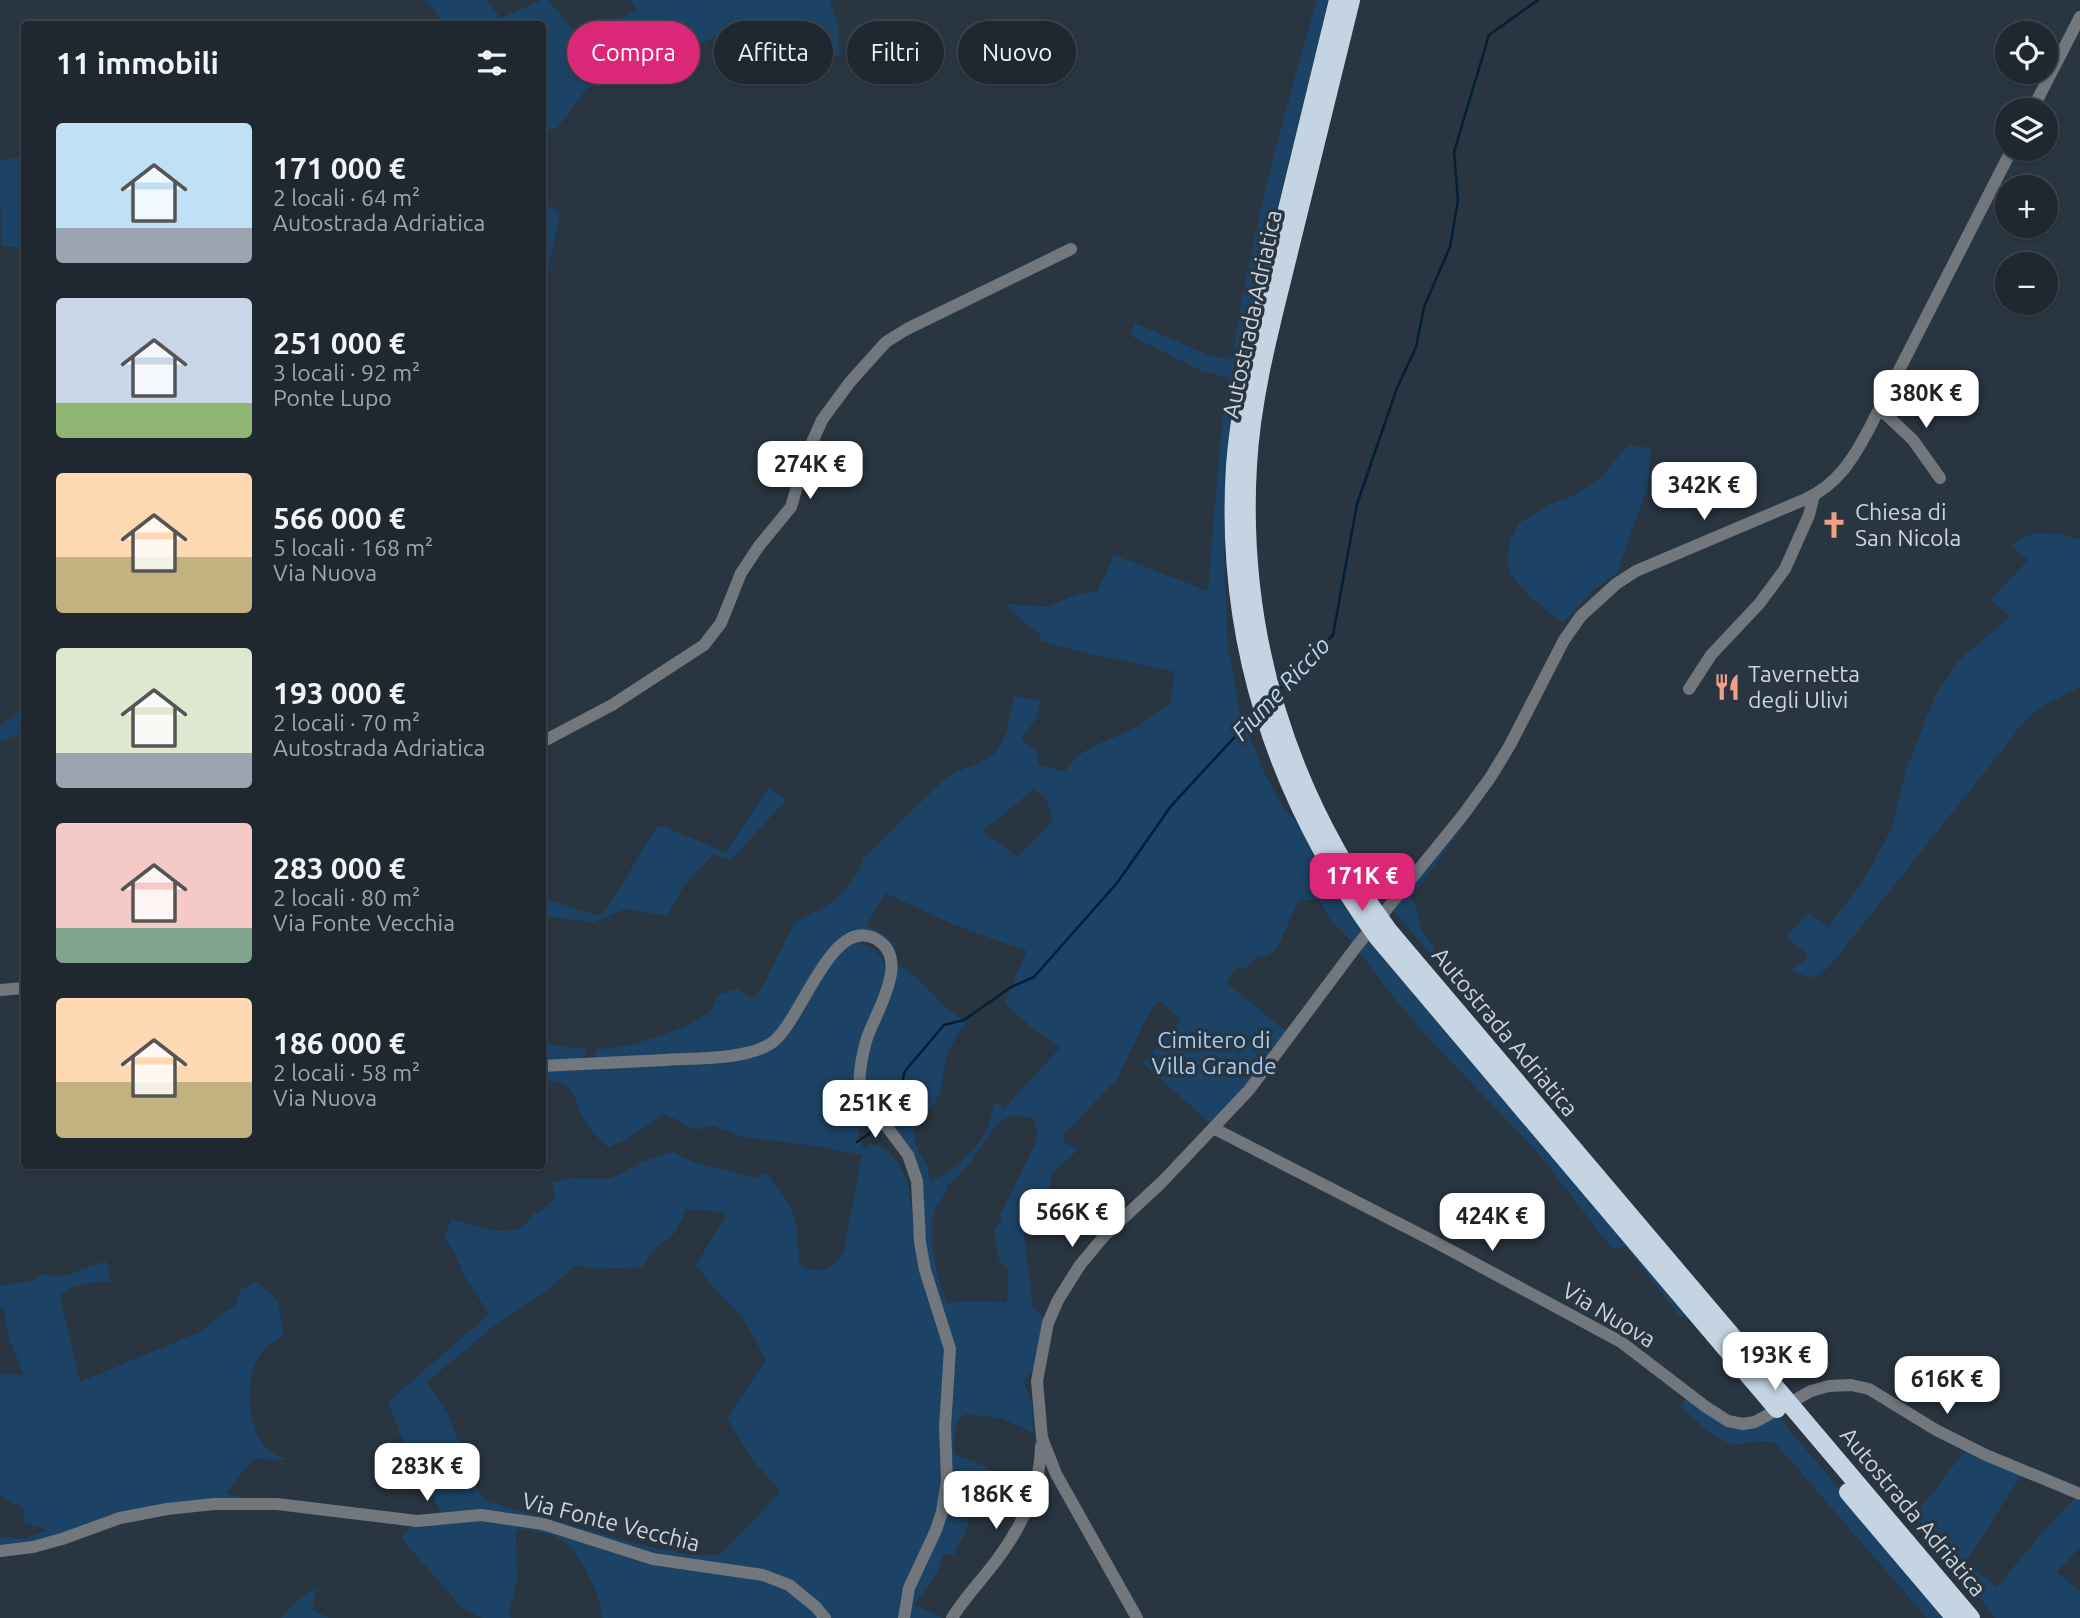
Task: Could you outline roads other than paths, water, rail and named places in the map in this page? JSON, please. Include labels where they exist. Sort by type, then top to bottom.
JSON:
[{"type":"highway","name":"Autostrada Adriatica","points":[[1338,0],[1251,390],[1242,554],[1257,634],[1282,731],[1351,900],[1401,967],[1955,1618]]},
{"type":"highway","name":"Autostrada Adriatica","points":[[1256,362],[1351,0]]},
{"type":"highway","name":"Autostrada Adriatica","points":[[1328,848],[1408,956],[1970,1618]]},
{"type":"street","points":[[2038,98],[2080,17]]},
{"type":"street","points":[[952,1618],[996,1562],[1019,1525],[1036,1484],[1042,1438],[1038,1409],[1039,1367],[1048,1323],[1058,1300],[1080,1265],[1105,1236],[1162,1182],[1249,1090],[1356,947],[1463,815],[1510,746],[1564,640],[1581,616],[1616,584],[1636,571],[1814,495],[1832,484],[1848,466],[1880,409],[2006,161]]},
{"type":"street","points":[[546,740],[612,705],[704,645],[721,624],[741,573],[791,507],[806,456],[822,420],[850,382],[886,342],[907,328],[1070,249]]},
{"type":"street","points":[[1880,409],[1913,440],[1940,478]]},
{"type":"street","points":[[1689,689],[1711,655],[1759,604],[1786,569],[1809,515],[1814,495]]},
{"type":"street","points":[[546,1066],[692,1058],[761,1048],[772,1043],[786,1028],[831,953],[845,940],[861,935],[883,944],[892,961],[891,977],[867,1039],[859,1078],[860,1091],[908,1155],[917,1181],[920,1242],[925,1269],[950,1349],[945,1427],[947,1480],[936,1530],[909,1588],[904,1618]]},
{"type":"street","points":[[0,990],[21,988]]},
{"type":"street","name":"Via Nuova","points":[[1213,1128],[1437,1243],[1621,1342],[1728,1421],[1755,1422],[1811,1391],[1842,1385],[1869,1389],[1936,1430],[1986,1455],[2080,1494]]},
{"type":"street","points":[[1042,1438],[1056,1474],[1137,1618]]},
{"type":"street","name":"Via Fonte Vecchia","points":[[0,1550],[33,1547],[120,1518],[214,1504],[277,1504],[417,1521],[481,1515],[542,1524],[653,1559],[763,1575],[789,1585],[825,1618]]},
{"type":"waterway","name":"Fiume Riccio","points":[[1278,691],[1333,635],[1357,504],[1397,388],[1416,347],[1424,307],[1450,247],[1458,200],[1454,152],[1489,35],[1538,0]]},
{"type":"waterway","name":"Fiume Riccio","points":[[887,1119],[897,1104],[905,1071],[944,1025],[964,1020],[1011,987],[1034,977],[1117,883],[1171,806],[1256,714]]},
{"type":"waterway","name":"Fiume Riccio","points":[[857,1142],[880,1126]]},
{"type":"place","name":"Chiesa di San Nicola","points":[[1834,525]]},
{"type":"place","name":"Tavernetta degli Ulivi","points":[[1727,687]]},
{"type":"park label","name":"Cimitero di Villa Grande","points":[[1214,1053]]}]
